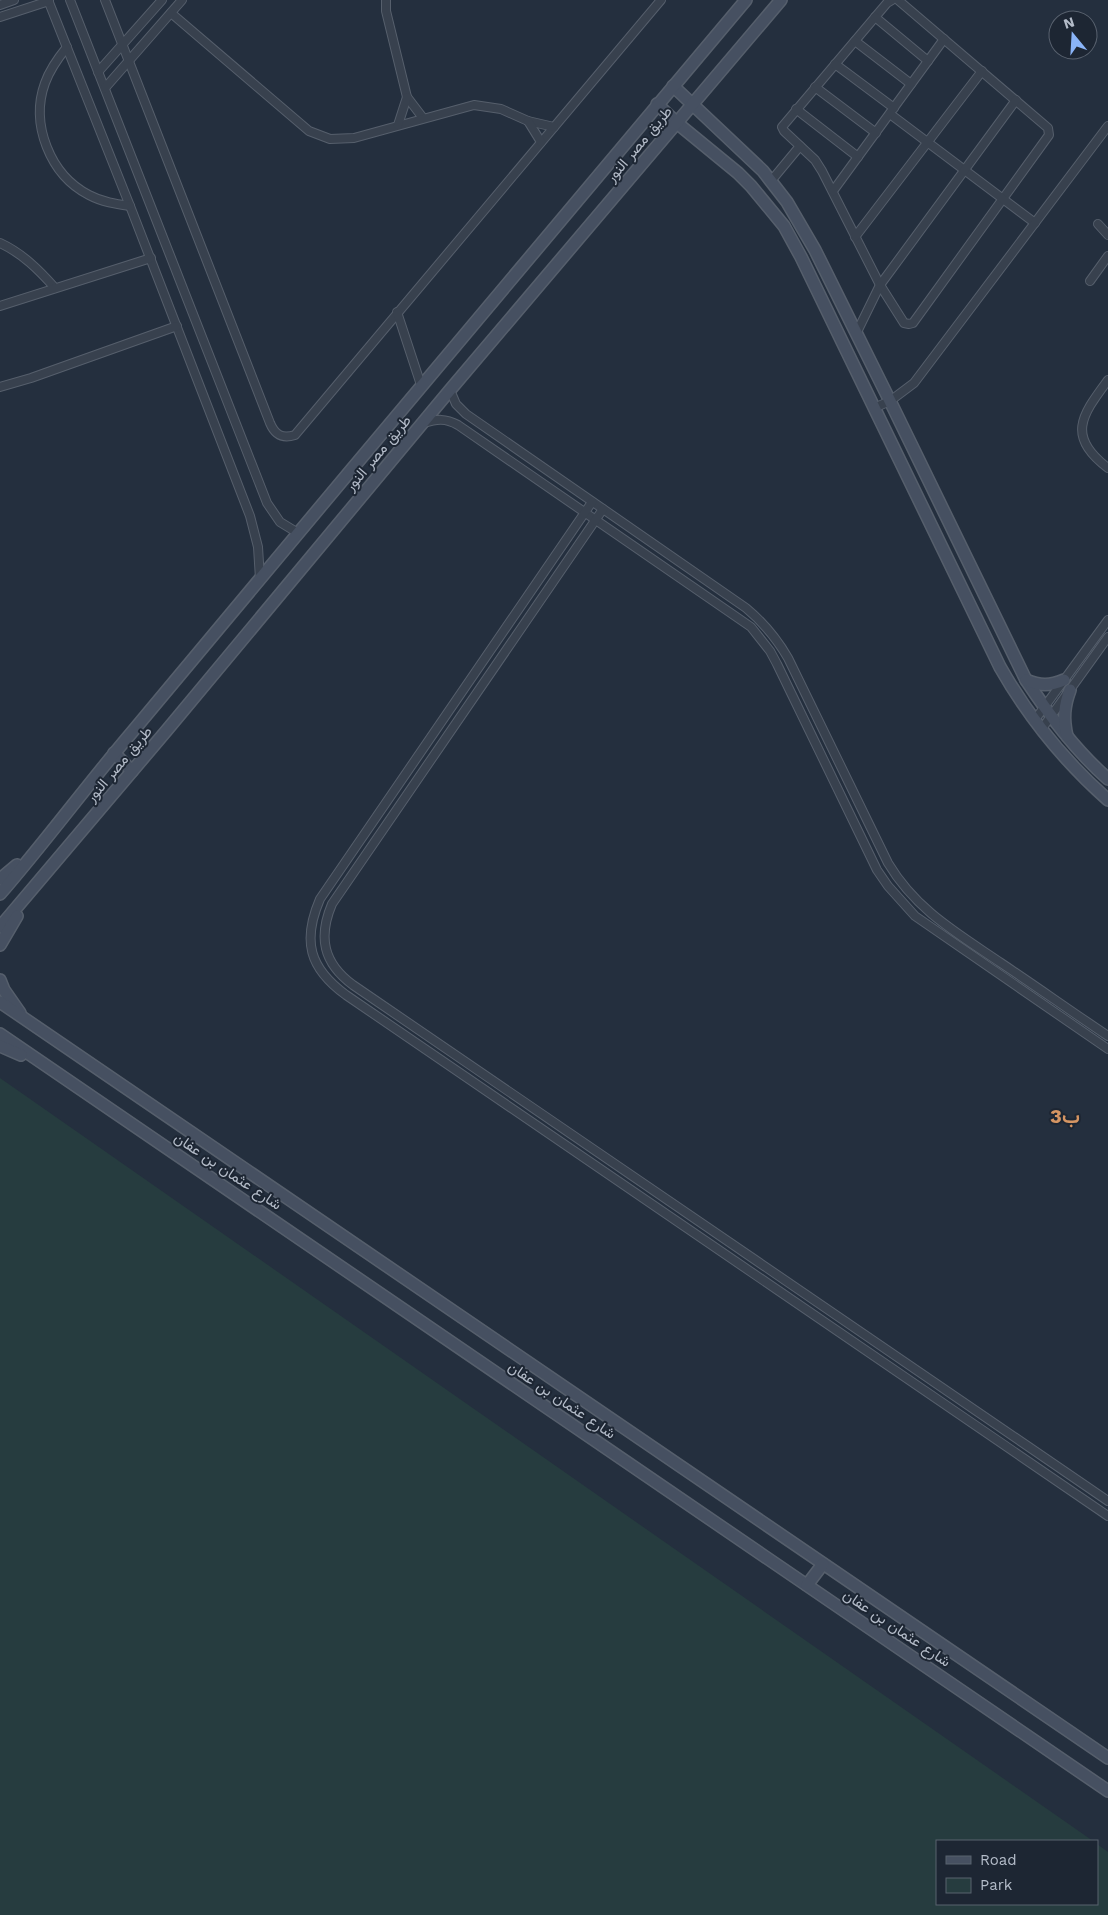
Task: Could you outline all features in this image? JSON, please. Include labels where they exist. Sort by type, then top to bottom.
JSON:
[{"type":"street","points":[[0,4],[14,0]]},
{"type":"street","points":[[70,0],[267,503],[280,522],[298,533]]},
{"type":"street","points":[[104,0],[270,423],[273,430],[279,435],[287,437],[295,435],[661,0]]},
{"type":"street","points":[[98,72],[162,0]]},
{"type":"street","points":[[105,88],[182,0]]},
{"type":"street","points":[[386,0],[386,11],[407,97],[424,118]]},
{"type":"street","name":"طريق مصر النور","points":[[0,894],[42,846],[114,753],[260,578],[746,0]]},
{"type":"street","name":"طريق مصر النور","points":[[0,927],[450,390],[781,0]]},
{"type":"street","points":[[892,0],[887,3],[782,127],[815,160],[833,191],[880,285],[904,323],[909,324],[914,323],[1049,135],[1049,132],[1048,128],[1016,100],[898,0]]},
{"type":"street","points":[[0,17],[48,1],[151,258],[250,516],[258,547],[260,578]]},
{"type":"street","points":[[171,13],[286,112],[316,135],[330,139],[354,138],[468,106],[482,105],[501,109],[528,121],[554,127]]},
{"type":"street","points":[[875,17],[928,61]]},
{"type":"street","points":[[833,191],[944,39]]},
{"type":"street","points":[[855,41],[911,84]]},
{"type":"street","points":[[67,47],[50,70],[44,84],[40,105],[41,126],[46,147],[61,172],[89,195],[109,203],[130,206]]},
{"type":"street","points":[[835,64],[928,142],[1035,223]]},
{"type":"street","points":[[855,237],[982,71]]},
{"type":"street","points":[[673,86],[756,165],[787,202],[810,242],[890,401],[1026,680],[1047,712],[1068,738],[1108,779]]},
{"type":"street","points":[[815,87],[876,133]]},
{"type":"street","points":[[398,125],[407,97]]},
{"type":"street","points":[[856,334],[880,285],[1016,100]]},
{"type":"street","points":[[657,104],[738,173],[784,226],[1000,667],[1038,725],[1064,757],[1108,800]]},
{"type":"street","points":[[796,109],[858,157]]},
{"type":"street","points":[[528,121],[541,142]]},
{"type":"street","points":[[874,408],[890,401],[914,383],[1108,126]]},
{"type":"street","points":[[770,181],[800,146]]},
{"type":"street","points":[[1098,224],[1108,235]]},
{"type":"street","points":[[0,243],[9,247],[34,265],[55,288]]},
{"type":"street","points":[[1090,281],[1108,256]]},
{"type":"street","points":[[0,306],[151,258]]},
{"type":"street","points":[[397,312],[421,386]]},
{"type":"street","points":[[0,386],[31,378],[177,326]]},
{"type":"street","points":[[1108,380],[1086,409],[1082,422],[1087,448],[1095,458],[1108,468]]},
{"type":"street","points":[[450,390],[460,410],[746,608],[770,631],[788,658],[888,863],[908,893],[919,904],[958,934],[1108,1036]]},
{"type":"street","points":[[424,423],[436,419],[444,419],[458,425],[739,618],[761,639],[777,664],[877,870],[900,902],[915,916],[1108,1050]]},
{"type":"street","points":[[592,502],[320,899],[312,921],[310,934],[311,945],[318,968],[325,978],[346,995],[1108,1516]]},
{"type":"street","points":[[603,509],[332,904],[326,918],[324,934],[326,949],[331,963],[341,976],[359,989],[1108,1501]]},
{"type":"street","points":[[1047,712],[1067,685],[1108,620]]},
{"type":"street","points":[[1038,725],[1067,685],[1108,637]]},
{"type":"street","points":[[1026,680],[1045,686],[1067,685]]},
{"type":"street","points":[[1067,685],[1064,714],[1068,738]]},
{"type":"street","points":[[114,753],[132,771]]},
{"type":"street","points":[[0,879],[9,873],[22,858],[42,846]]},
{"type":"street","points":[[0,945],[37,884]]},
{"type":"street","points":[[0,980],[4,990],[26,1020]]},
{"type":"street","name":"شارع عثمان بن عفان","points":[[0,1002],[1108,1758]]},
{"type":"street","name":"شارع عثمان بن عفان","points":[[0,1034],[1108,1790]]},
{"type":"street","points":[[0,1046],[46,1066]]},
{"type":"street","points":[[807,1585],[823,1564]]},
{"type":"green space","points":[[0,1078],[1092,1840],[936,1840],[936,1905],[1098,1905],[1098,1845],[1108,1852],[1108,1915],[0,1915]]},
{"type":"district","name":"ب3","points":[[1065,1116]]}]
